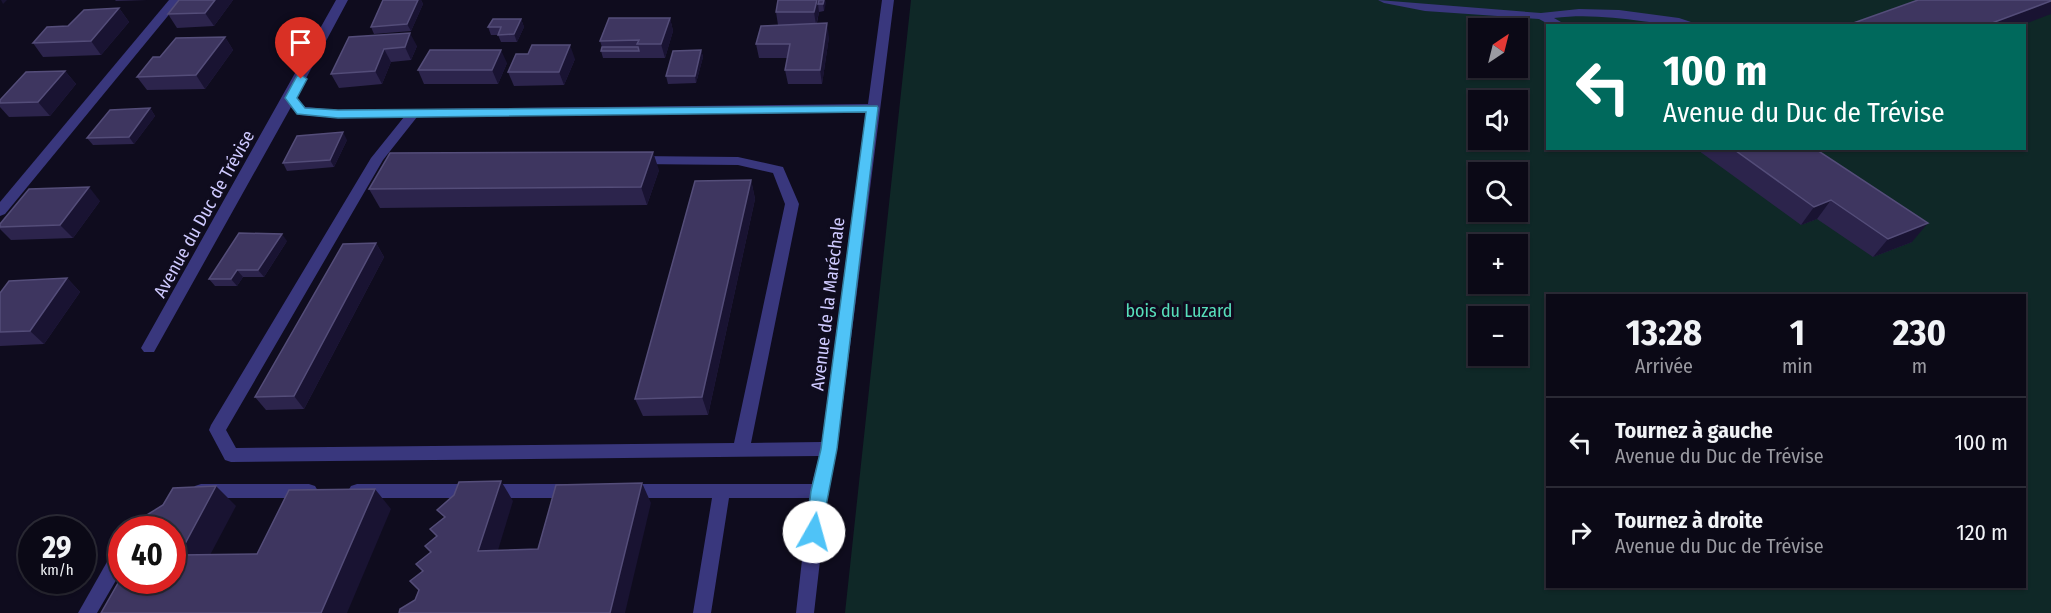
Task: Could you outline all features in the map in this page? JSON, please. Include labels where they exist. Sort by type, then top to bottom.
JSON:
[{"type":"street","points":[[0,211],[175,0]]},
{"type":"street","name":"Avenue du Duc de Trévise","points":[[149,348],[291,98],[342,0]]},
{"type":"street","name":"Avenue de la Maréchale","points":[[805,613],[819,491],[829,449],[888,0]]},
{"type":"street","points":[[1383,0],[1425,8],[1541,16],[1568,12],[1607,14],[1683,24]]},
{"type":"street","points":[[1541,16],[1559,24]]},
{"type":"street","points":[[291,98],[301,111],[338,114],[873,108]]},
{"type":"street","points":[[414,113],[378,158],[216,430],[231,455],[829,449]]},
{"type":"street","points":[[378,158],[401,158]]},
{"type":"street","points":[[622,160],[738,161],[778,170],[782,179],[792,204],[741,450]]},
{"type":"street","points":[[159,516],[190,491],[592,491]]},
{"type":"street","points":[[616,491],[819,491]]},
{"type":"street","points":[[702,613],[722,491]]},
{"type":"street","points":[[87,613],[108,576]]},
{"type":"green space","name":"bois du Luzard","points":[[911,0],[2051,0],[2051,613],[845,613]]},
{"type":"building","points":[[179,0],[215,0],[205,13],[168,14]]},
{"type":"building","points":[[383,0],[418,0],[407,24],[371,27]]},
{"type":"building","points":[[778,0],[817,0],[814,12],[776,12]]},
{"type":"building","points":[[1918,0],[2051,0],[1989,24],[1851,24]]},
{"type":"building","points":[[119,8],[91,41],[33,43],[47,27],[68,26],[84,10]]},
{"type":"building","points":[[609,18],[670,18],[661,44],[637,44],[639,40],[600,41]]},
{"type":"building","points":[[493,19],[521,19],[514,34],[498,35],[501,27],[488,27]]},
{"type":"building","points":[[827,23],[820,70],[785,70],[790,44],[756,44],[761,26]]},
{"type":"building","points":[[410,33],[405,47],[384,49],[375,71],[331,74],[349,37]]},
{"type":"building","points":[[225,37],[196,75],[137,77],[153,57],[160,57],[176,38]]},
{"type":"building","points":[[532,45],[570,45],[559,72],[508,72],[516,54],[528,54]]},
{"type":"building","points":[[602,47],[638,47],[639,51],[601,51]]},
{"type":"building","points":[[430,50],[501,50],[492,70],[418,70]]},
{"type":"building","points":[[701,50],[695,76],[666,76],[673,51]]},
{"type":"building","points":[[65,71],[38,102],[0,103],[0,100],[26,72]]},
{"type":"building","points":[[150,108],[129,137],[87,138],[110,110]]},
{"type":"building","points":[[343,132],[330,160],[283,163],[297,136]]},
{"type":"building","points":[[1735,150],[1817,150],[1928,223],[1888,239],[1831,200],[1814,207]]},
{"type":"building","points":[[653,152],[641,187],[369,189],[390,153]]},
{"type":"building","points":[[751,180],[702,397],[635,399],[695,181]]},
{"type":"building","points":[[89,187],[60,225],[0,227],[0,224],[29,189]]},
{"type":"building","points":[[239,233],[282,234],[258,270],[237,270],[231,279],[209,279]]},
{"type":"building","points":[[376,243],[294,396],[255,397],[343,244]]},
{"type":"building","points":[[67,278],[30,331],[0,332],[0,293],[9,281]]},
{"type":"building","points":[[501,481],[478,551],[538,549],[556,485],[642,483],[610,613],[399,613],[400,609],[415,600],[419,590],[410,581],[423,571],[416,564],[431,552],[425,546],[437,536],[430,529],[445,517],[437,510],[454,495],[459,482]]},
{"type":"building","points":[[216,486],[186,542],[186,516],[145,516],[163,505],[173,488]]},
{"type":"building","points":[[375,489],[321,613],[101,613],[112,594],[186,594],[186,555],[257,554],[289,490]]},
{"type":"route","points":[[301,79],[291,98],[301,111],[338,114],[873,108],[829,449],[819,491],[814,532]]}]
